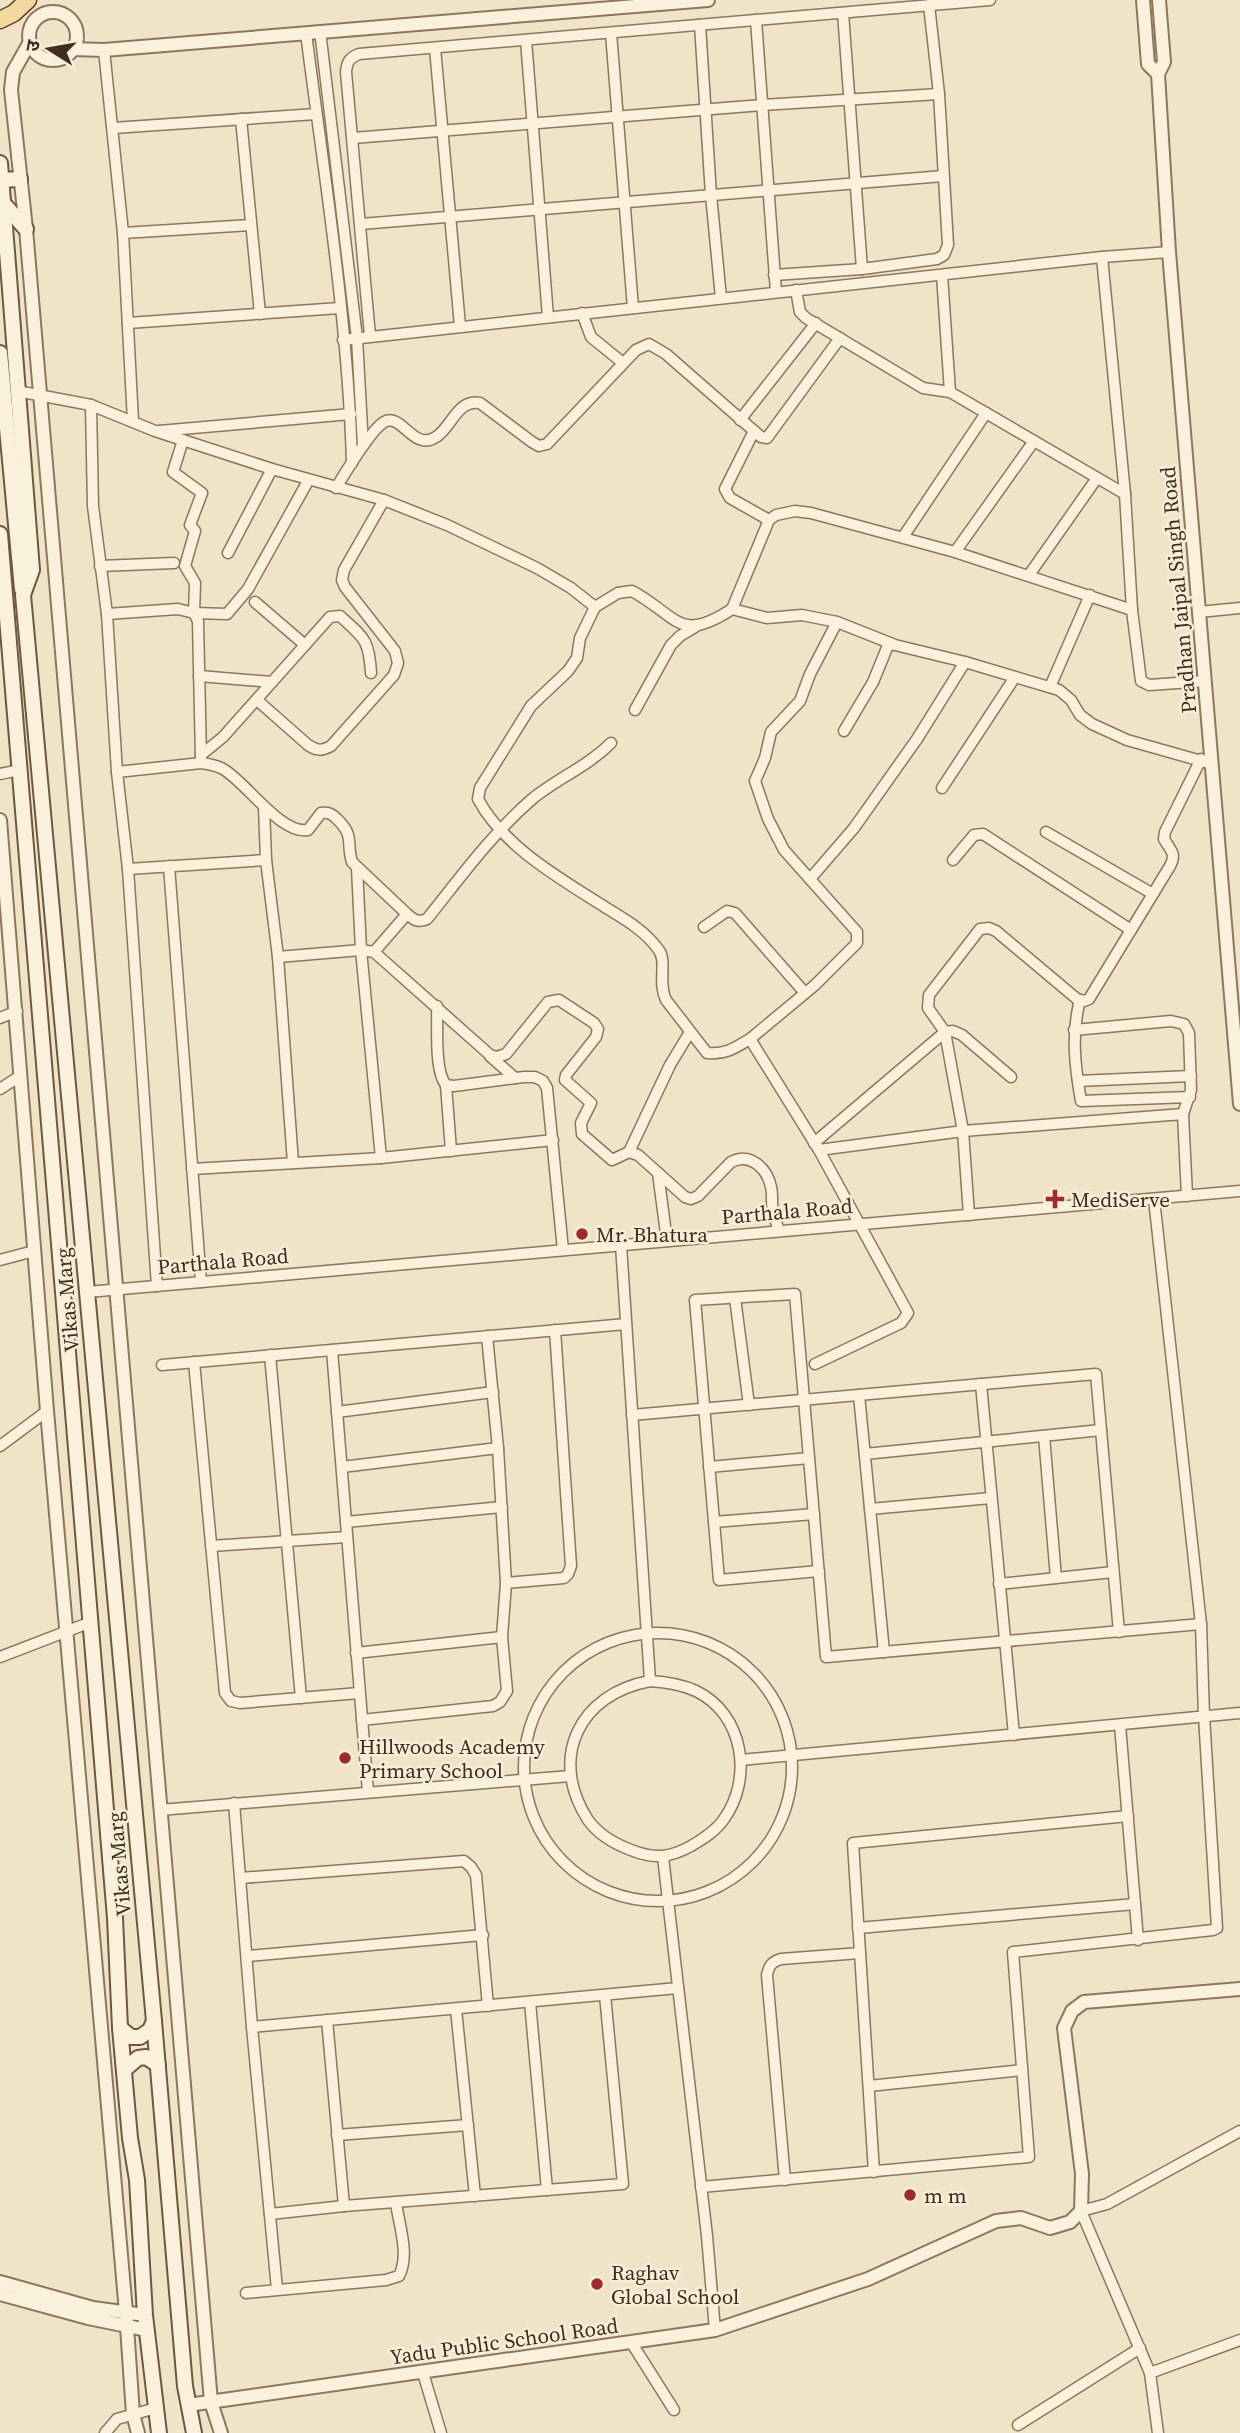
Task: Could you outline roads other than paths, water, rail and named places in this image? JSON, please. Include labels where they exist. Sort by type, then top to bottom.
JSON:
[{"type":"main road","points":[[0,20],[14,13],[27,0]]},
{"type":"main road","name":"Vikas Marg","points":[[0,163],[32,570],[23,595],[188,2405],[194,2433]]},
{"type":"main road","points":[[1,180],[20,179]]},
{"type":"main road","points":[[3,203],[26,229]]},
{"type":"main road","points":[[0,353],[23,595]]},
{"type":"main road","name":"Vikas Marg","points":[[0,534],[115,1917],[120,2028],[137,2180],[145,2315],[159,2433]]},
{"type":"main road","points":[[120,2028],[131,2037],[140,2037],[150,2030],[155,2021]]},
{"type":"main road","points":[[124,2070],[138,2059],[146,2057],[158,2065]]},
{"type":"street","points":[[41,15],[65,9],[75,27],[76,42],[61,58],[45,58],[33,49],[30,42],[31,26],[53,0]]},
{"type":"street","points":[[72,49],[104,50],[708,0]]},
{"type":"street","points":[[370,336],[346,72],[347,62],[351,57],[359,54],[990,0]]},
{"type":"street","name":"Pradhan Jaipal Singh Road","points":[[1143,0],[1149,64],[1157,74]]},
{"type":"street","name":"Pradhan Jaipal Singh Road","points":[[1159,0],[1164,62],[1157,74],[1169,253],[1205,681],[1206,762],[1240,1104]]},
{"type":"street","points":[[775,275],[862,269],[937,259],[944,255],[948,245],[939,94],[929,5]]},
{"type":"street","points":[[843,13],[862,269]]},
{"type":"street","points":[[756,20],[776,292]]},
{"type":"street","points":[[700,25],[721,298]]},
{"type":"street","points":[[313,32],[316,114],[351,414],[352,463]]},
{"type":"street","points":[[313,32],[357,338],[363,446]]},
{"type":"street","points":[[611,33],[633,308]]},
{"type":"street","points":[[526,40],[548,317]]},
{"type":"street","points":[[30,42],[21,55],[11,80],[26,229],[211,2402],[222,2433]]},
{"type":"street","points":[[435,48],[460,326]]},
{"type":"street","points":[[104,50],[123,233],[133,421]]},
{"type":"street","points":[[354,138],[762,105],[939,94]]},
{"type":"street","points":[[113,128],[316,114]]},
{"type":"street","points":[[241,119],[260,314]]},
{"type":"street","points":[[361,224],[943,176]]},
{"type":"street","points":[[123,233],[251,225]]},
{"type":"street","points":[[343,340],[1102,257],[1169,253]]},
{"type":"street","points":[[1102,257],[1125,494],[1132,610],[1143,683],[1149,685],[1205,681]]},
{"type":"street","points":[[942,275],[950,392]]},
{"type":"street","points":[[796,290],[800,312],[840,338],[923,388],[950,392],[1125,494]]},
{"type":"street","points":[[128,323],[340,308]]},
{"type":"street","points":[[582,313],[591,337],[623,363]]},
{"type":"street","points":[[740,420],[816,323]]},
{"type":"street","points":[[336,488],[363,446],[382,423],[397,422],[421,440],[429,441],[438,436],[464,405],[471,401],[480,403],[532,443],[540,446],[547,444],[623,363],[643,345],[649,344],[655,346],[761,437],[767,438],[840,338]]},
{"type":"street","points":[[17,391],[91,405],[155,431],[272,470],[384,500],[447,525],[537,568],[571,588],[595,607]]},
{"type":"street","points":[[91,405],[93,506],[107,614],[117,772],[128,869],[157,1286]]},
{"type":"street","points":[[903,537],[986,413]]},
{"type":"street","points":[[155,431],[351,414]]},
{"type":"street","points":[[754,431],[724,489],[730,498],[769,520]]},
{"type":"street","points":[[183,440],[173,472],[202,493],[190,525],[195,531],[185,566],[195,583],[201,759]]},
{"type":"street","points":[[955,552],[1034,441]]},
{"type":"street","points":[[228,553],[272,470]]},
{"type":"street","points":[[1029,575],[1097,478]]},
{"type":"street","points":[[107,614],[178,609],[194,613],[227,614],[248,589],[307,481]]},
{"type":"street","points":[[257,700],[308,745],[316,750],[323,750],[331,746],[394,675],[398,663],[395,651],[342,580],[344,570],[384,500]]},
{"type":"street","points":[[635,710],[671,645],[680,636],[697,626],[715,621],[732,609],[769,520],[776,515],[803,511],[903,537],[1132,610]]},
{"type":"street","points":[[100,566],[174,563]]},
{"type":"street","points":[[697,626],[682,624],[632,591],[618,593],[595,607],[580,638],[577,658],[568,671],[531,706],[480,788],[478,799],[500,829],[556,876],[636,927],[657,947],[662,955],[661,990],[666,1000],[707,1053],[718,1054],[729,1052],[750,1039],[858,943],[858,937],[838,909],[784,850],[755,781],[765,758],[771,732],[800,701],[810,674],[837,622]]},
{"type":"street","points":[[1050,687],[1090,595]]},
{"type":"street","points":[[255,602],[305,645]]},
{"type":"street","points":[[1199,612],[1240,608]]},
{"type":"street","points":[[732,609],[767,618],[802,615],[837,622],[889,643],[1050,687],[1059,690],[1071,700],[1080,715],[1092,724],[1127,740],[1206,762],[1165,832],[1164,839],[1173,850],[1174,859],[1089,999],[1084,1002],[1068,993],[996,931],[984,928],[980,929],[929,995],[928,1008],[945,1032],[963,1131],[969,1215]]},
{"type":"street","points":[[201,759],[330,617],[340,616],[364,638],[370,653],[371,673]]},
{"type":"street","points":[[845,732],[873,682],[889,643]]},
{"type":"street","points":[[810,878],[854,828],[917,738],[965,662]]},
{"type":"street","points":[[199,676],[272,682]]},
{"type":"street","points":[[942,788],[1015,677]]},
{"type":"street","points":[[117,772],[201,759],[225,769],[264,807],[300,831],[312,828],[321,813],[333,815],[350,835],[350,856],[357,868],[407,914],[421,922],[500,829],[533,799],[595,758],[611,743]]},
{"type":"street","points":[[0,774],[20,770]]},
{"type":"street","points":[[264,807],[266,860],[278,957],[293,1163]]},
{"type":"street","points":[[1,827],[5,925],[17,1010],[47,1411],[133,2414],[138,2433]]},
{"type":"street","points":[[1046,832],[1153,894]]},
{"type":"street","points":[[953,860],[974,835],[984,834],[1131,930]]},
{"type":"street","points":[[128,869],[266,860]]},
{"type":"street","points":[[169,866],[201,1282]]},
{"type":"street","points":[[357,868],[361,950],[381,1158]]},
{"type":"street","points":[[704,927],[731,910],[804,993]]},
{"type":"street","points":[[373,952],[407,914]]},
{"type":"street","points":[[278,957],[361,950],[373,952],[515,1078]]},
{"type":"street","points":[[490,1055],[497,1057],[506,1054],[548,1002],[559,1000],[598,1028],[596,1037],[566,1075],[565,1080]]},
{"type":"street","points":[[1080,1000],[1074,1030],[1081,1101],[1190,1097]]},
{"type":"street","points":[[437,1006],[441,1079],[446,1085],[451,1151]]},
{"type":"street","points":[[0,1018],[17,1010]]},
{"type":"street","points":[[1074,1030],[1179,1021],[1184,1024],[1189,1033],[1191,1076],[1190,1097],[1183,1114],[1188,1196]]},
{"type":"street","points":[[816,1147],[945,1032],[953,1031],[962,1035],[1011,1077]]},
{"type":"street","points":[[446,1085],[535,1077],[544,1082],[565,1080],[591,1104],[581,1123],[582,1134],[612,1160],[629,1152],[670,1065],[690,1032]]},
{"type":"street","points":[[750,1039],[816,1147],[908,1312],[901,1323],[815,1364]]},
{"type":"street","points":[[0,1088],[20,1076]]},
{"type":"street","points":[[1078,1081],[1191,1076]]},
{"type":"street","points":[[544,1082],[553,1140],[563,1250]]},
{"type":"street","points":[[816,1147],[963,1131],[1183,1114]]},
{"type":"street","points":[[192,1169],[381,1158],[553,1140]]},
{"type":"street","points":[[629,1152],[638,1155],[685,1197],[691,1199],[698,1196],[731,1162],[748,1159],[759,1164],[771,1187],[779,1231]]},
{"type":"street","points":[[658,1173],[667,1241]]},
{"type":"street","name":"Parthala Road","points":[[87,1292],[1240,1191]]},
{"type":"street","points":[[701,2187],[1029,2158],[1013,1952],[1138,1940],[1213,1930],[1217,1925],[1201,1624],[1154,1199]]},
{"type":"street","points":[[621,1245],[650,1681]]},
{"type":"street","points":[[0,1260],[34,1251]]},
{"type":"street","points":[[819,1571],[719,1580],[695,1300],[795,1294],[819,1571],[826,1657],[1201,1624]]},
{"type":"street","points":[[735,1298],[749,1405]]},
{"type":"street","points":[[162,1365],[626,1324]]},
{"type":"street","points":[[506,1583],[564,1578],[571,1566],[555,1330]]},
{"type":"street","points":[[362,1720],[493,1706],[500,1702],[507,1690],[502,1637],[506,1583],[502,1507],[487,1336]]},
{"type":"street","points":[[332,1350],[368,1792]]},
{"type":"street","points":[[270,1355],[301,1698]]},
{"type":"street","points":[[194,1362],[225,1692],[230,1701],[240,1703],[359,1693]]},
{"type":"street","points":[[632,1415],[1096,1374],[1119,1632]]},
{"type":"street","points":[[981,1384],[1014,1735]]},
{"type":"street","points":[[337,1412],[493,1392]]},
{"type":"street","points":[[859,1395],[884,1652]]},
{"type":"street","points":[[0,1446],[47,1411]]},
{"type":"street","points":[[864,1454],[1101,1430]]},
{"type":"street","points":[[1044,1436],[1056,1578]]},
{"type":"street","points":[[342,1467],[498,1448]]},
{"type":"street","points":[[709,1467],[809,1458]]},
{"type":"street","points":[[870,1509],[992,1498]]},
{"type":"street","points":[[346,1521],[502,1507]]},
{"type":"street","points":[[714,1522],[814,1514]]},
{"type":"street","points":[[211,1546],[347,1537]]},
{"type":"street","points":[[999,1584],[1113,1572]]},
{"type":"street","points":[[0,1657],[91,1622]]},
{"type":"street","points":[[647,1631],[688,1635],[731,1653],[765,1684],[787,1726],[792,1755],[783,1818],[759,1857],[723,1886],[668,1904],[632,1900],[589,1884],[556,1857],[534,1821],[524,1779],[530,1727],[542,1698],[569,1665],[605,1642],[647,1631]]},
{"type":"street","points":[[356,1653],[502,1637]]},
{"type":"street","points":[[650,1681],[675,1683],[699,1692],[715,1704],[733,1730],[741,1760],[737,1795],[723,1820],[705,1838],[680,1852],[663,1857],[640,1854],[605,1837],[591,1824],[577,1803],[570,1776],[571,1754],[579,1728],[592,1709],[611,1693],[631,1684],[650,1681]]},
{"type":"street","points":[[741,1760],[1240,1713]]},
{"type":"street","points":[[1121,1725],[1138,1940]]},
{"type":"street","points":[[160,1810],[570,1776]]},
{"type":"street","points":[[234,1803],[277,2289]]},
{"type":"street","points":[[874,2172],[853,1843],[1128,1816]]},
{"type":"street","points":[[663,1857],[715,2330]]},
{"type":"street","points":[[241,1878],[464,1861],[476,1875],[488,2006]]},
{"type":"street","points":[[858,1928],[1135,1904]]},
{"type":"street","points":[[248,1956],[483,1936]]},
{"type":"street","points":[[785,2180],[767,1975],[769,1966],[781,1959],[860,1953]]},
{"type":"street","points":[[252,2027],[678,1989]]},
{"type":"street","points":[[1158,2433],[1150,2373],[1080,2211],[1083,2174],[1064,2028],[1072,2011],[1084,2002],[1240,1989]]},
{"type":"street","points":[[270,2214],[623,2184],[605,1995]]},
{"type":"street","points":[[530,2002],[547,2190]]},
{"type":"street","points":[[456,2009],[475,2196]]},
{"type":"street","points":[[327,2020],[344,2206]]},
{"type":"street","points":[[869,2086],[1022,2070]]},
{"type":"street","points":[[337,2135],[468,2124]]},
{"type":"street","name":"Yadu Public School Road","points":[[188,2405],[715,2330],[868,2278],[996,2221],[1021,2218],[1050,2228],[1070,2222],[1080,2211],[1107,2204],[1240,2131]]},
{"type":"street","points":[[246,2293],[386,2280],[399,2276],[404,2258],[396,2203]]},
{"type":"street","points":[[0,2282],[93,2308],[145,2315]]},
{"type":"street","points":[[0,2294],[147,2330]]},
{"type":"street","points":[[1150,2373],[1240,2340]]},
{"type":"street","points":[[631,2343],[674,2410]]},
{"type":"street","points":[[1018,2425],[1140,2348]]},
{"type":"street","points":[[423,2373],[441,2433]]},
{"type":"street","points":[[106,2433],[117,2419],[156,2408]]},
{"type":"place","name":"MediServe","points":[[1055,1199]]},
{"type":"place","name":"Mr. Bhatura","points":[[582,1234]]},
{"type":"place","name":"Hillwoods Academy Primary School","points":[[345,1758]]},
{"type":"place","name":"m m","points":[[910,2195]]},
{"type":"place","name":"Raghav Global School","points":[[597,2284]]}]
